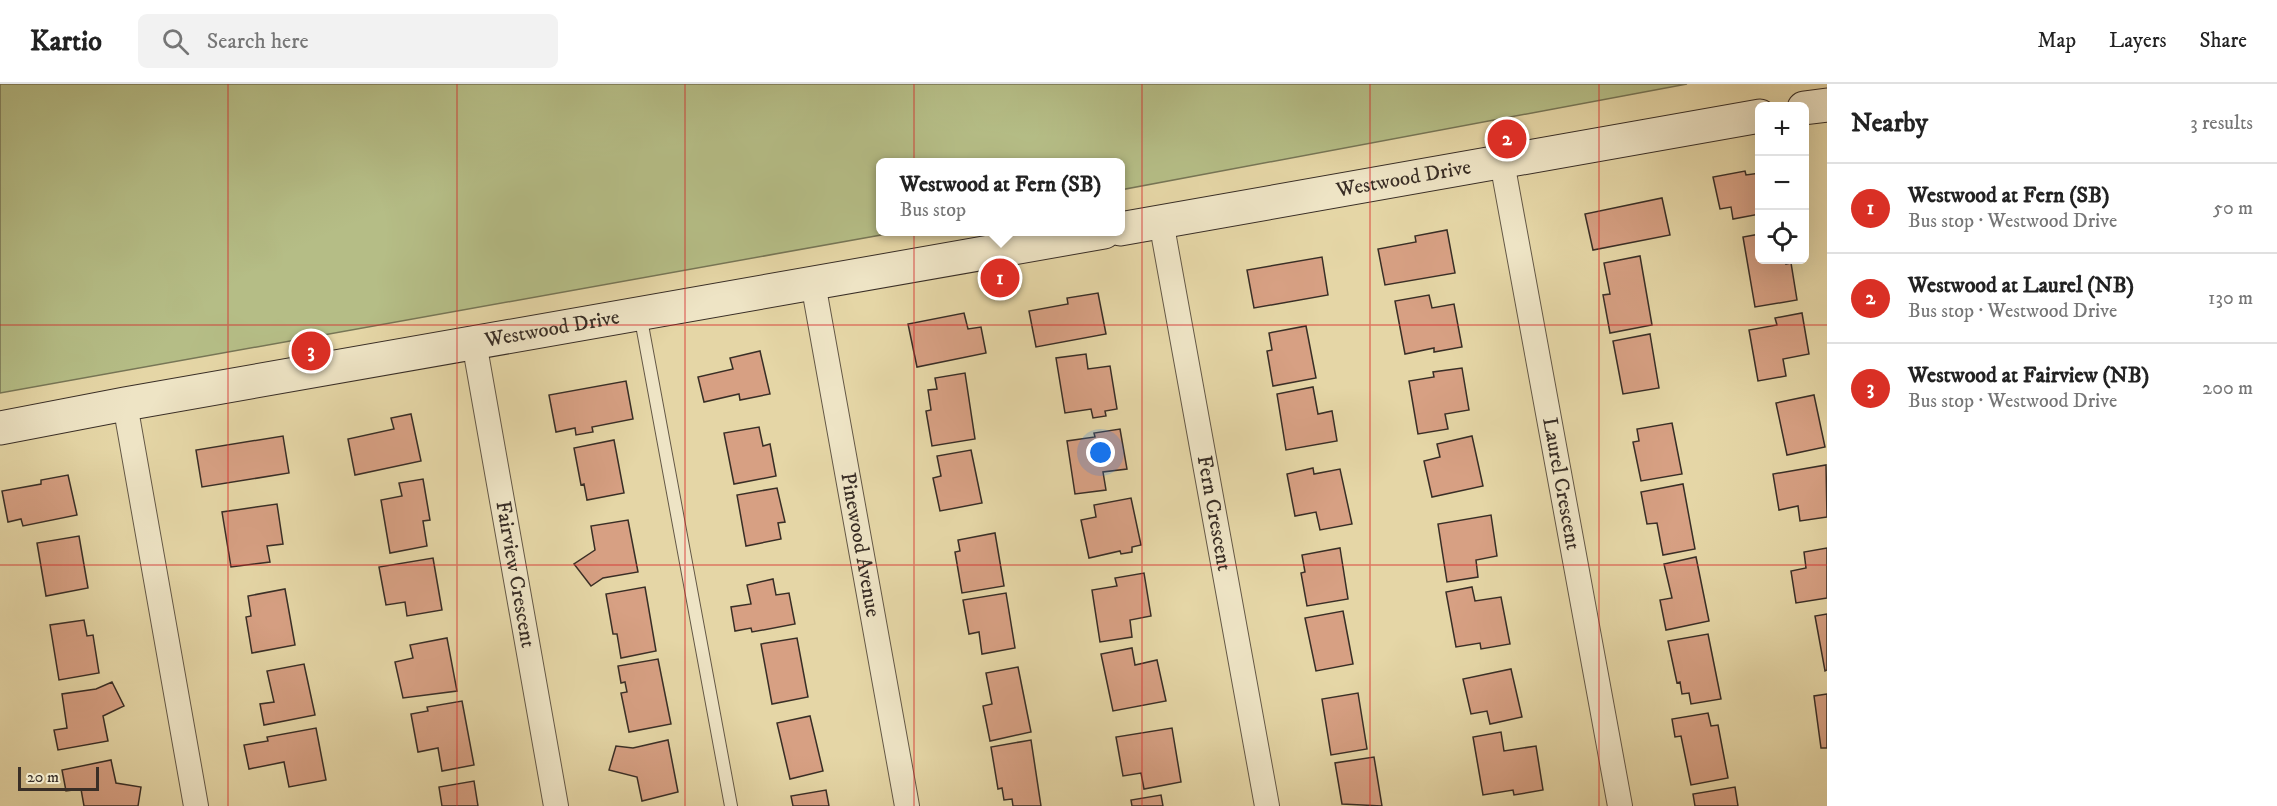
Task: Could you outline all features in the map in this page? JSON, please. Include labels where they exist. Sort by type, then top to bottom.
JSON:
[{"type":"street","points":[[1809,107],[1827,105]]},
{"type":"street","name":"Westwood Drive","points":[[1125,228],[1755,117]]},
{"type":"street","name":"Laurel Crescent","points":[[1502,162],[1620,806]]},
{"type":"street","name":"Fern Crescent","points":[[1161,221],[1268,806]]},
{"type":"street","name":"Westwood Drive","points":[[0,428],[1076,236]]},
{"type":"street","name":"Pinewood Avenue","points":[[813,283],[907,806]]},
{"type":"street","name":"Fairview Crescent","points":[[474,342],[556,806]]},
{"type":"street","points":[[125,404],[196,806]]},
{"type":"lane","points":[[640,313],[731,806]]},
{"type":"green space","points":[[0,84],[1687,84],[1125,189],[1125,158],[876,158],[876,236],[0,393]]},
{"type":"building","points":[[1745,171],[1746,175],[1755,174],[1755,215],[1733,219],[1731,207],[1720,209],[1713,177]]},
{"type":"building","points":[[1662,198],[1670,235],[1593,250],[1585,214]]},
{"type":"building","points":[[1447,230],[1455,273],[1385,285],[1378,249],[1416,242],[1415,236]]},
{"type":"building","points":[[1755,235],[1755,264],[1791,264],[1797,300],[1755,307],[1743,237]]},
{"type":"building","points":[[1640,256],[1652,325],[1610,333],[1603,295],[1610,294],[1604,263]]},
{"type":"building","points":[[1322,257],[1328,295],[1254,308],[1247,270]]},
{"type":"building","points":[[1098,293],[1106,334],[1036,347],[1029,311],[1068,304],[1067,298]]},
{"type":"building","points":[[1429,295],[1432,308],[1454,304],[1462,347],[1434,352],[1434,348],[1405,354],[1395,301]]},
{"type":"building","points":[[964,313],[968,329],[981,327],[986,353],[917,367],[908,324]]},
{"type":"building","points":[[1802,313],[1809,354],[1783,359],[1786,376],[1758,381],[1749,330],[1777,325],[1775,318]]},
{"type":"building","points":[[1306,326],[1316,378],[1273,386],[1267,351],[1272,350],[1269,333]]},
{"type":"building","points":[[1650,334],[1659,388],[1623,394],[1613,341]]},
{"type":"building","points":[[760,351],[770,394],[740,400],[739,394],[704,402],[698,377],[733,369],[730,358]]},
{"type":"building","points":[[1086,354],[1088,369],[1110,366],[1117,409],[1105,411],[1106,416],[1093,418],[1091,409],[1065,413],[1056,358]]},
{"type":"building","points":[[1462,368],[1469,410],[1445,414],[1448,429],[1418,434],[1409,381],[1434,377],[1433,372]]},
{"type":"building","points":[[965,373],[975,439],[932,446],[926,411],[931,410],[928,390],[937,389],[935,378]]},
{"type":"building","points":[[626,381],[633,419],[592,427],[593,432],[576,435],[575,428],[556,432],[549,395]]},
{"type":"building","points":[[1313,387],[1318,414],[1332,411],[1337,441],[1286,450],[1277,394]]},
{"type":"building","points":[[1814,395],[1825,447],[1787,455],[1776,403]]},
{"type":"building","points":[[411,414],[421,461],[355,475],[348,439],[394,429],[391,418]]},
{"type":"building","points":[[1672,423],[1682,474],[1641,481],[1633,442],[1639,441],[1637,429]]},
{"type":"building","points":[[759,427],[763,446],[770,444],[776,476],[734,484],[724,433]]},
{"type":"building","points":[[1120,429],[1127,469],[1103,472],[1106,490],[1075,494],[1067,441],[1095,437],[1094,433]]},
{"type":"building","points":[[283,436],[289,473],[202,487],[196,450]]},
{"type":"building","points":[[1472,436],[1483,486],[1432,497],[1424,461],[1440,457],[1437,444]]},
{"type":"building","points":[[614,440],[624,493],[587,500],[584,484],[581,485],[574,448]]},
{"type":"building","points":[[971,450],[982,503],[940,511],[933,478],[941,476],[937,456]]},
{"type":"building","points":[[1826,465],[1827,517],[1800,521],[1798,506],[1779,510],[1773,474]]},
{"type":"building","points":[[1313,468],[1314,474],[1340,469],[1352,524],[1320,530],[1316,512],[1295,516],[1287,474]]},
{"type":"building","points":[[68,475],[77,515],[23,526],[21,519],[8,522],[2,491],[41,484],[41,480]]},
{"type":"building","points":[[423,479],[430,520],[423,521],[427,546],[390,553],[381,500],[402,496],[399,483]]},
{"type":"building","points":[[1683,484],[1695,549],[1663,555],[1657,523],[1647,524],[1641,492]]},
{"type":"building","points":[[777,488],[785,522],[778,523],[781,539],[746,546],[737,495]]},
{"type":"building","points":[[1131,498],[1141,545],[1132,547],[1132,552],[1121,554],[1120,551],[1089,558],[1081,520],[1096,517],[1094,505]]},
{"type":"building","points":[[277,504],[283,544],[267,546],[270,562],[231,567],[222,512]]},
{"type":"building","points":[[1491,515],[1497,556],[1476,560],[1478,577],[1447,582],[1438,524]]},
{"type":"building","points":[[628,520],[638,572],[603,578],[591,586],[574,564],[595,550],[591,526]]},
{"type":"building","points":[[995,533],[1004,586],[962,593],[955,552],[960,551],[958,540]]},
{"type":"building","points":[[79,536],[88,588],[46,596],[37,543]]},
{"type":"building","points":[[1340,548],[1348,599],[1307,606],[1301,573],[1305,572],[1302,555]]},
{"type":"building","points":[[1827,548],[1827,598],[1796,603],[1791,571],[1806,568],[1804,552]]},
{"type":"building","points":[[1696,557],[1709,621],[1666,630],[1660,600],[1672,598],[1664,564]]},
{"type":"building","points":[[433,558],[442,610],[407,616],[405,602],[386,605],[379,567]]},
{"type":"building","points":[[1144,573],[1151,616],[1130,620],[1132,637],[1100,642],[1092,590],[1117,586],[1115,578]]},
{"type":"building","points":[[773,579],[776,595],[789,593],[795,624],[752,632],[751,628],[735,631],[731,607],[751,604],[747,585]]},
{"type":"building","points":[[645,587],[656,651],[621,658],[617,634],[613,634],[606,594]]},
{"type":"building","points":[[1472,587],[1475,601],[1501,597],[1510,644],[1481,649],[1480,643],[1456,647],[1446,592]]},
{"type":"building","points":[[285,589],[295,645],[252,653],[246,617],[251,616],[248,596]]},
{"type":"building","points":[[1006,593],[1015,648],[982,654],[979,632],[969,634],[963,600]]},
{"type":"building","points":[[1343,611],[1353,664],[1316,671],[1305,618]]},
{"type":"building","points":[[1827,614],[1827,670],[1825,671],[1815,616]]},
{"type":"building","points":[[84,620],[87,636],[93,635],[99,673],[59,680],[50,625]]},
{"type":"building","points":[[1708,634],[1721,699],[1691,704],[1689,693],[1682,694],[1680,682],[1677,683],[1668,641]]},
{"type":"building","points":[[447,638],[457,691],[403,698],[395,662],[413,658],[410,645]]},
{"type":"building","points":[[797,638],[808,697],[772,704],[761,644]]},
{"type":"building","points":[[1132,648],[1135,665],[1157,660],[1166,701],[1113,711],[1101,654]]},
{"type":"building","points":[[658,659],[671,724],[629,732],[621,693],[627,692],[625,682],[621,683],[618,666]]},
{"type":"building","points":[[304,664],[315,715],[264,725],[260,704],[274,702],[267,671]]},
{"type":"building","points":[[1018,667],[1031,732],[990,741],[983,706],[992,704],[986,673]]},
{"type":"building","points":[[1511,669],[1522,717],[1490,724],[1487,711],[1471,714],[1463,679]]},
{"type":"building","points":[[112,682],[124,706],[103,716],[108,741],[58,750],[54,730],[67,728],[62,694],[96,689]]},
{"type":"building","points":[[1358,693],[1367,749],[1331,755],[1322,699]]},
{"type":"building","points":[[1827,694],[1827,748],[1821,748],[1814,696]]},
{"type":"building","points":[[462,701],[474,765],[442,771],[438,748],[418,752],[411,714],[428,711],[427,707]]},
{"type":"building","points":[[1708,713],[1711,726],[1718,725],[1728,778],[1691,785],[1681,736],[1675,737],[1672,719]]},
{"type":"building","points":[[810,716],[823,771],[790,779],[777,723]]},
{"type":"building","points":[[316,728],[326,780],[289,787],[284,762],[249,769],[244,745],[268,741],[267,737]]},
{"type":"building","points":[[1172,728],[1181,782],[1144,789],[1141,773],[1123,776],[1116,737]]},
{"type":"building","points":[[1501,732],[1504,751],[1536,746],[1543,790],[1514,795],[1513,790],[1483,795],[1473,737]]},
{"type":"building","points":[[668,740],[678,792],[642,801],[637,777],[609,770],[616,746],[633,748]]},
{"type":"building","points":[[1031,740],[1041,806],[1013,806],[1012,799],[1004,800],[1002,788],[998,789],[991,747]]},
{"type":"building","points":[[1374,757],[1382,806],[1342,804],[1335,763]]},
{"type":"building","points":[[111,760],[116,783],[141,787],[138,806],[84,806],[81,789],[66,791],[62,770]]},
{"type":"building","points":[[474,781],[478,806],[442,806],[439,787]]},
{"type":"building","points":[[1735,787],[1738,806],[1695,806],[1693,794]]},
{"type":"building","points":[[826,790],[829,806],[793,806],[791,796]]},
{"type":"building","points":[[1161,795],[1163,806],[1132,806],[1131,800]]},
{"type":"place","name":"Westwood at Laurel (NB)","points":[[1507,139]]},
{"type":"place","name":"Westwood at Fern (SB)","points":[[1000,278]]},
{"type":"place","name":"Westwood at Fairview (NB)","points":[[311,351]]}]
